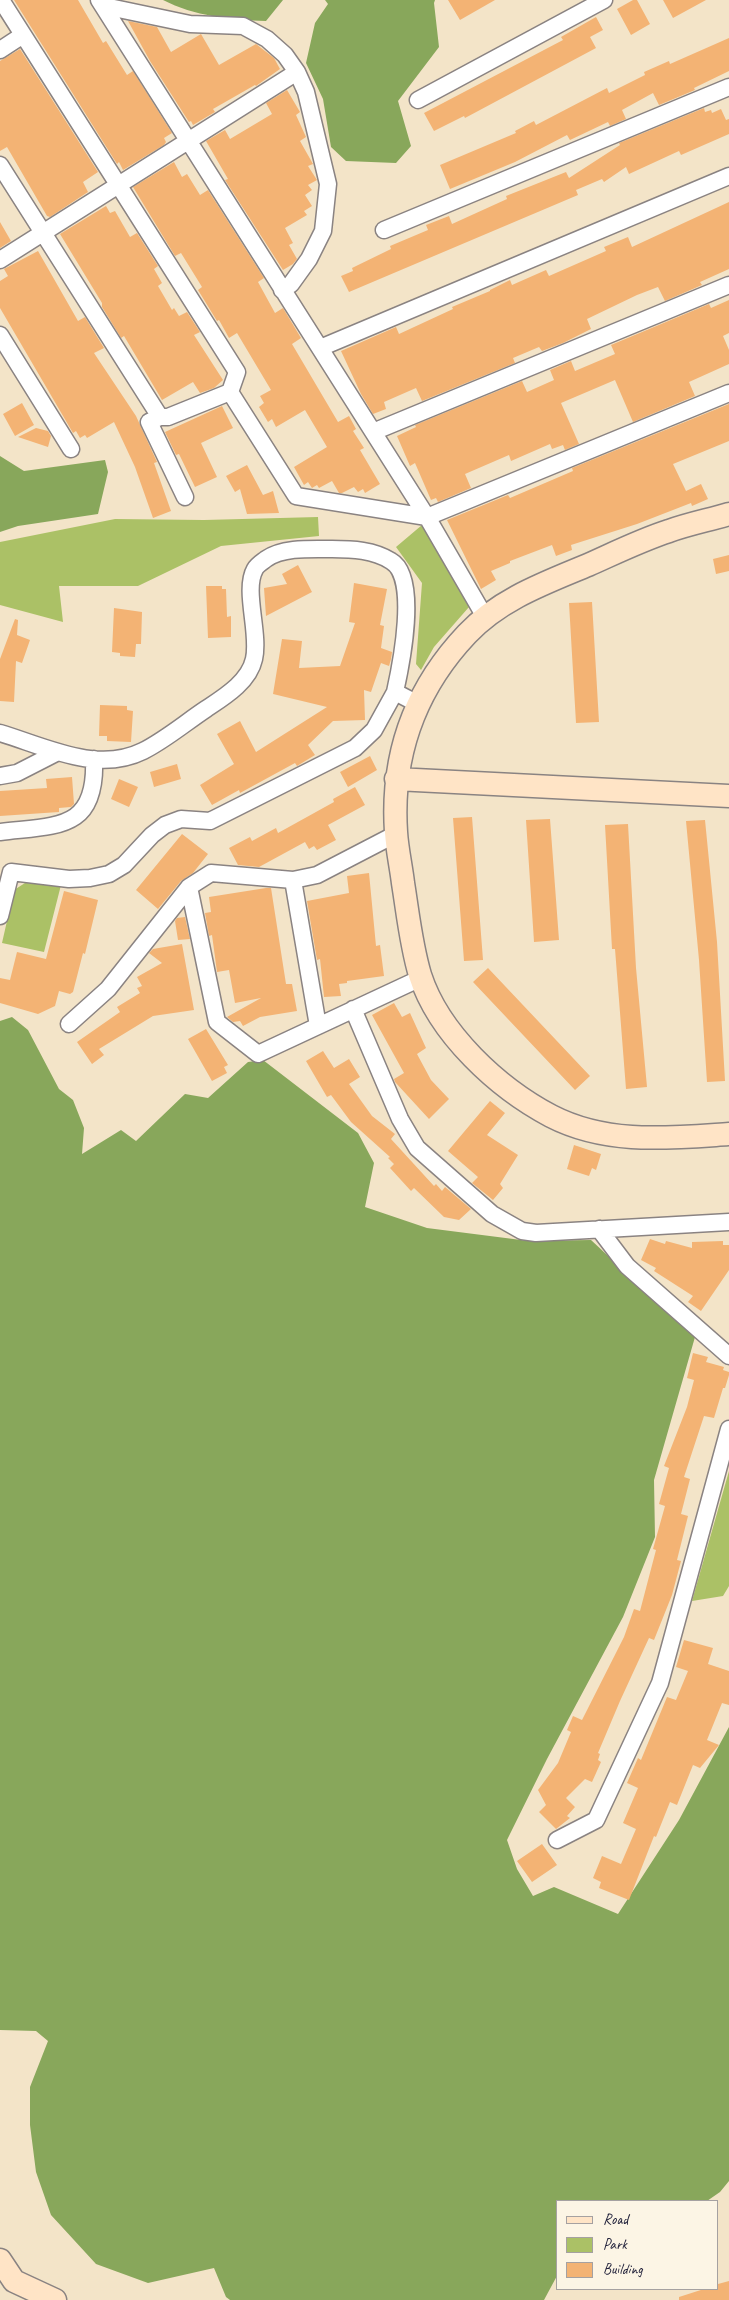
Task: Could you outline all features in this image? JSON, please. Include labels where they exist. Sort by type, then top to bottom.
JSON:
[{"type":"street","points":[[1,0],[237,372],[230,392],[168,417],[160,417],[149,422],[185,498]]},
{"type":"street","points":[[418,100],[604,0]]},
{"type":"street","points":[[102,3],[190,24],[243,26],[267,39],[285,55],[298,72],[306,92],[328,184],[323,231],[309,259],[291,284],[282,290]]},
{"type":"street","points":[[102,3],[188,142],[373,432],[485,617]]},
{"type":"street","points":[[0,50],[23,36]]},
{"type":"street","points":[[0,260],[298,72]]},
{"type":"street","points":[[384,230],[729,87]]},
{"type":"street","points":[[0,165],[160,417]]},
{"type":"street","points":[[320,348],[729,176]]},
{"type":"street","points":[[373,432],[729,285]]},
{"type":"street","points":[[0,335],[72,449]]},
{"type":"street","points":[[230,392],[296,496],[426,517],[729,393]]},
{"type":"street","points":[[729,514],[670,530],[530,589],[485,617],[440,665],[418,704],[403,741],[396,779],[396,834],[414,952],[421,978],[441,1017],[465,1050],[493,1077],[552,1116],[591,1131],[626,1138],[729,1134]]},
{"type":"street","points":[[0,733],[58,752],[94,759],[119,758],[141,752],[230,693],[243,680],[254,660],[256,640],[251,583],[255,568],[268,558],[281,553],[310,549],[355,550],[392,561],[400,571],[404,584],[406,606],[402,661],[395,692],[374,730],[355,748],[210,821],[181,819],[165,825],[152,835],[124,865],[109,874],[90,878],[69,879],[11,872],[0,916]]},
{"type":"street","points":[[395,692],[418,704]]},
{"type":"street","points":[[0,776],[16,773],[58,752]]},
{"type":"street","points":[[0,832],[60,825],[79,816],[89,801],[95,778],[94,759]]},
{"type":"street","points":[[396,779],[729,796]]},
{"type":"street","points":[[69,1024],[108,989],[189,887],[212,873],[294,880],[317,875],[396,834]]},
{"type":"street","points":[[294,880],[318,1026]]},
{"type":"street","points":[[189,887],[217,1022],[258,1054],[421,978]]},
{"type":"street","points":[[353,1010],[400,1119],[417,1148],[456,1185],[492,1214],[522,1231],[536,1233],[729,1222]]},
{"type":"street","points":[[599,1229],[628,1266],[729,1356]]},
{"type":"street","points":[[557,1840],[596,1820],[660,1682],[729,1429]]},
{"type":"street","points":[[0,2260],[14,2281],[54,2300]]},
{"type":"green space","points":[[163,0],[283,0],[266,21],[213,16],[187,10]]},
{"type":"green space","points":[[325,0],[435,0],[439,47],[398,101],[411,146],[396,163],[346,161],[331,147],[323,99],[306,63],[315,23],[328,4]]},
{"type":"green space","points":[[0,456],[24,471],[105,460],[108,472],[98,514],[18,526],[0,532]]},
{"type":"green space","points":[[318,517],[319,536],[221,546],[138,586],[59,586],[63,622],[0,605],[0,542],[115,519],[204,520]]},
{"type":"green space","points":[[422,525],[469,607],[434,647],[421,670],[416,664],[422,583],[396,547]]},
{"type":"green space","points":[[25,883],[61,885],[44,952],[2,943],[14,890]]},
{"type":"green space","points":[[12,1017],[28,1030],[59,1089],[73,1100],[84,1128],[82,1154],[121,1130],[136,1141],[185,1094],[208,1098],[248,1062],[263,1060],[358,1133],[374,1163],[365,1207],[427,1228],[529,1241],[591,1240],[695,1337],[654,1480],[655,1537],[623,1617],[547,1759],[507,1840],[517,1869],[533,1896],[554,1887],[618,1914],[679,1820],[729,1727],[729,2181],[720,2192],[708,2200],[556,2200],[556,2278],[544,2300],[230,2300],[226,2297],[214,2268],[148,2283],[96,2264],[51,2215],[36,2172],[30,2125],[30,2087],[48,2041],[36,2031],[0,2030],[0,1021]]},
{"type":"green space","points":[[729,1471],[729,1586],[723,1596],[692,1601]]},
{"type":"building","points":[[14,0],[78,0],[103,43],[106,41],[127,75],[133,71],[172,133],[164,138],[166,142],[164,145],[123,170],[119,162],[117,164]]},
{"type":"building","points":[[448,0],[495,0],[460,20]]},
{"type":"building","points":[[633,0],[637,0],[650,24],[631,35],[617,9]]},
{"type":"building","points":[[663,0],[706,0],[673,18]]},
{"type":"building","points":[[596,17],[603,30],[590,37],[596,48],[465,118],[464,116],[434,131],[424,113],[563,40],[561,37]]},
{"type":"building","points":[[128,21],[157,27],[171,52],[201,34],[219,65],[256,44],[274,58],[280,69],[256,86],[213,109],[215,112],[193,125],[191,121],[189,122],[150,61]]},
{"type":"building","points":[[729,38],[729,71],[694,88],[695,90],[659,105],[653,93],[622,110],[626,119],[610,126],[608,122],[570,140],[567,135],[515,162],[450,189],[440,165],[516,133],[515,131],[534,121],[536,125],[607,88],[609,93],[645,75],[644,72],[669,61],[670,64]]},
{"type":"building","points":[[20,49],[98,172],[83,182],[88,192],[50,217],[47,216],[7,147],[0,151],[0,61]]},
{"type":"building","points":[[287,90],[300,112],[296,115],[306,137],[300,141],[313,164],[308,166],[317,180],[308,185],[312,190],[305,195],[312,206],[304,211],[307,215],[285,228],[293,243],[289,245],[297,259],[283,270],[225,180],[228,179],[206,141],[225,130],[230,139],[272,114],[266,103]]},
{"type":"building","points":[[704,108],[705,112],[711,110],[712,113],[721,109],[726,120],[729,119],[729,134],[681,155],[679,151],[629,174],[626,167],[604,182],[602,179],[576,190],[578,195],[349,292],[341,276],[353,271],[352,268],[391,249],[390,246],[428,230],[426,225],[449,216],[452,224],[507,199],[506,196],[566,172],[569,178],[620,145],[619,143]]},
{"type":"building","points":[[174,162],[182,177],[187,174],[200,195],[208,190],[264,278],[258,282],[275,313],[283,308],[301,338],[292,344],[338,422],[349,416],[356,429],[353,431],[364,448],[360,450],[380,484],[365,493],[363,489],[358,492],[354,487],[339,493],[332,481],[319,488],[317,485],[312,488],[308,482],[304,485],[294,467],[327,447],[305,410],[276,427],[272,419],[268,422],[259,407],[264,403],[260,396],[271,390],[237,333],[229,338],[219,320],[217,321],[198,290],[202,287],[181,253],[175,256],[133,187]]},
{"type":"building","points":[[729,202],[729,269],[700,282],[702,285],[665,301],[658,287],[637,295],[587,319],[591,329],[563,343],[542,351],[539,347],[513,358],[515,363],[422,401],[416,388],[384,402],[386,409],[373,414],[361,394],[341,351],[396,327],[399,334],[510,280],[512,285],[546,270],[549,276],[606,251],[604,247],[628,237],[632,247]]},
{"type":"building","points":[[106,206],[110,213],[115,211],[130,237],[137,233],[158,266],[154,269],[162,283],[158,286],[172,310],[174,308],[179,316],[187,312],[200,332],[194,335],[223,380],[214,388],[200,393],[193,382],[162,400],[124,336],[121,338],[102,307],[102,303],[60,234]]},
{"type":"building","points":[[0,222],[11,241],[0,248]]},
{"type":"building","points":[[38,251],[78,321],[85,317],[104,348],[94,353],[136,416],[157,462],[154,463],[171,511],[153,518],[135,467],[114,422],[87,438],[85,435],[80,438],[76,431],[73,433],[0,308],[0,281],[8,276],[4,269]]},
{"type":"building","points":[[729,300],[729,333],[723,336],[729,350],[729,364],[689,382],[695,396],[633,422],[615,380],[561,403],[579,444],[565,450],[563,445],[552,449],[550,444],[511,461],[509,455],[465,474],[471,488],[438,502],[436,498],[431,500],[415,463],[410,466],[397,436],[416,427],[415,425],[522,381],[527,392],[554,380],[550,370],[571,361],[575,371],[615,354],[611,345],[709,304],[711,308]]},
{"type":"building","points":[[22,403],[34,425],[15,436],[3,414]]},
{"type":"building","points":[[729,404],[729,441],[673,464],[686,491],[701,484],[708,499],[692,506],[691,503],[637,524],[571,545],[572,550],[556,556],[552,545],[510,561],[510,563],[491,571],[496,580],[481,589],[447,520],[508,495],[510,498],[573,471],[572,468]]},
{"type":"building","points":[[222,406],[233,428],[201,443],[217,477],[195,487],[179,454],[176,455],[165,432]]},
{"type":"building","points":[[36,428],[48,431],[51,436],[48,447],[18,437]]},
{"type":"building","points":[[247,465],[263,495],[273,491],[279,513],[247,514],[240,489],[235,492],[226,476]]},
{"type":"building","points":[[729,555],[729,571],[716,574],[713,559]]},
{"type":"building","points":[[298,565],[312,592],[266,616],[264,588],[287,584],[282,574]]},
{"type":"building","points":[[354,583],[387,589],[380,625],[384,626],[381,648],[392,652],[391,659],[389,666],[381,663],[371,692],[364,690],[365,720],[333,721],[308,745],[315,755],[297,766],[295,763],[240,793],[239,790],[212,805],[200,785],[234,764],[217,734],[240,721],[256,752],[327,707],[273,694],[282,639],[302,641],[299,668],[340,666],[355,623],[349,622]]},
{"type":"building","points":[[206,586],[222,586],[222,589],[226,589],[227,617],[231,616],[231,637],[208,638]]},
{"type":"building","points":[[592,602],[599,722],[576,723],[569,603]]},
{"type":"building","points":[[114,608],[142,612],[141,644],[136,644],[135,657],[120,656],[120,653],[112,652]]},
{"type":"building","points":[[15,619],[18,620],[17,635],[30,640],[22,663],[16,661],[14,702],[0,701],[0,659]]},
{"type":"building","points":[[100,705],[127,706],[127,710],[133,711],[131,742],[107,741],[107,736],[99,736]]},
{"type":"building","points":[[370,756],[377,770],[348,787],[340,772]]},
{"type":"building","points":[[177,764],[181,779],[154,787],[150,772]]},
{"type":"building","points":[[72,777],[74,804],[71,807],[59,808],[59,812],[0,816],[0,791],[47,788],[46,779]]},
{"type":"building","points":[[119,779],[138,787],[129,807],[111,799]]},
{"type":"building","points":[[355,787],[365,805],[328,825],[336,840],[317,850],[314,846],[309,849],[305,842],[259,867],[238,865],[229,848],[250,837],[252,841],[276,828],[278,833],[334,802],[333,799]]},
{"type":"building","points":[[472,817],[483,960],[464,961],[453,818]]},
{"type":"building","points":[[550,819],[559,940],[534,942],[526,820]]},
{"type":"building","points":[[705,820],[717,942],[725,1081],[707,1082],[699,960],[686,821]]},
{"type":"building","points":[[628,824],[636,968],[647,1087],[626,1089],[615,949],[612,949],[605,825]]},
{"type":"building","points":[[182,834],[208,854],[193,873],[181,881],[158,909],[136,890]]},
{"type":"building","points":[[369,873],[376,946],[380,945],[384,976],[347,981],[347,983],[339,984],[341,996],[324,997],[320,959],[317,960],[307,901],[349,893],[347,876]]},
{"type":"building","points":[[271,888],[286,984],[292,984],[297,1011],[260,1017],[243,1026],[240,1021],[233,1022],[227,1017],[261,998],[235,1003],[229,970],[217,972],[212,935],[209,936],[205,913],[211,912],[209,897]]},
{"type":"building","points":[[64,891],[98,900],[85,954],[83,953],[73,992],[70,994],[59,991],[55,1006],[38,1014],[0,1003],[0,978],[10,980],[17,952],[46,959]]},
{"type":"building","points":[[185,917],[190,939],[178,940],[175,921],[177,918]]},
{"type":"building","points":[[182,944],[194,1010],[153,1016],[99,1049],[104,1055],[92,1064],[77,1042],[120,1012],[117,1007],[140,993],[137,988],[142,986],[137,977],[162,963],[149,953],[153,949]]},
{"type":"building","points":[[488,968],[590,1076],[575,1090],[473,982]]},
{"type":"building","points":[[394,1003],[402,1017],[410,1013],[426,1048],[417,1054],[431,1080],[449,1099],[429,1119],[395,1082],[394,1079],[404,1073],[372,1015]]},
{"type":"building","points":[[206,1029],[228,1065],[224,1067],[227,1073],[212,1081],[188,1039]]},
{"type":"building","points":[[323,1051],[334,1068],[349,1059],[360,1077],[349,1084],[372,1116],[395,1134],[391,1139],[434,1186],[436,1184],[442,1191],[445,1187],[471,1209],[459,1220],[444,1217],[414,1188],[411,1191],[390,1168],[394,1164],[388,1158],[390,1157],[351,1122],[331,1095],[327,1097],[306,1061]]},
{"type":"building","points":[[490,1101],[505,1113],[487,1135],[518,1155],[500,1184],[503,1188],[493,1200],[472,1183],[478,1177],[448,1151]]},
{"type":"building","points":[[574,1145],[601,1154],[596,1170],[592,1168],[589,1176],[567,1169]]},
{"type":"building","points":[[650,1239],[665,1244],[666,1241],[692,1248],[692,1242],[723,1241],[723,1245],[729,1245],[729,1270],[701,1311],[688,1302],[693,1296],[654,1271],[656,1268],[641,1260]]},
{"type":"building","points":[[693,1353],[708,1357],[706,1362],[724,1367],[723,1370],[729,1372],[729,1375],[714,1418],[704,1416],[684,1477],[690,1479],[681,1514],[688,1516],[677,1560],[681,1561],[672,1595],[654,1640],[649,1638],[620,1701],[598,1753],[600,1754],[598,1760],[601,1762],[592,1782],[585,1779],[566,1798],[575,1807],[567,1816],[570,1818],[556,1829],[539,1812],[546,1805],[538,1790],[558,1763],[571,1732],[567,1730],[573,1716],[582,1720],[624,1637],[634,1609],[640,1611],[656,1550],[653,1549],[665,1506],[659,1504],[669,1468],[664,1466],[687,1407],[694,1380],[687,1378]]},
{"type":"building","points":[[684,1640],[713,1648],[708,1664],[729,1671],[729,1705],[722,1703],[707,1740],[719,1745],[700,1768],[693,1765],[677,1805],[670,1802],[656,1837],[654,1836],[629,1900],[599,1888],[601,1882],[593,1878],[602,1856],[621,1864],[636,1829],[623,1823],[638,1788],[627,1783],[638,1758],[641,1760],[667,1697],[676,1700],[688,1671],[676,1667]]},
{"type":"building","points":[[542,1844],[557,1865],[532,1882],[517,1861]]},
{"type":"building","points":[[729,2281],[729,2300],[679,2300],[679,2297],[701,2290],[719,2290],[719,2284]]}]
